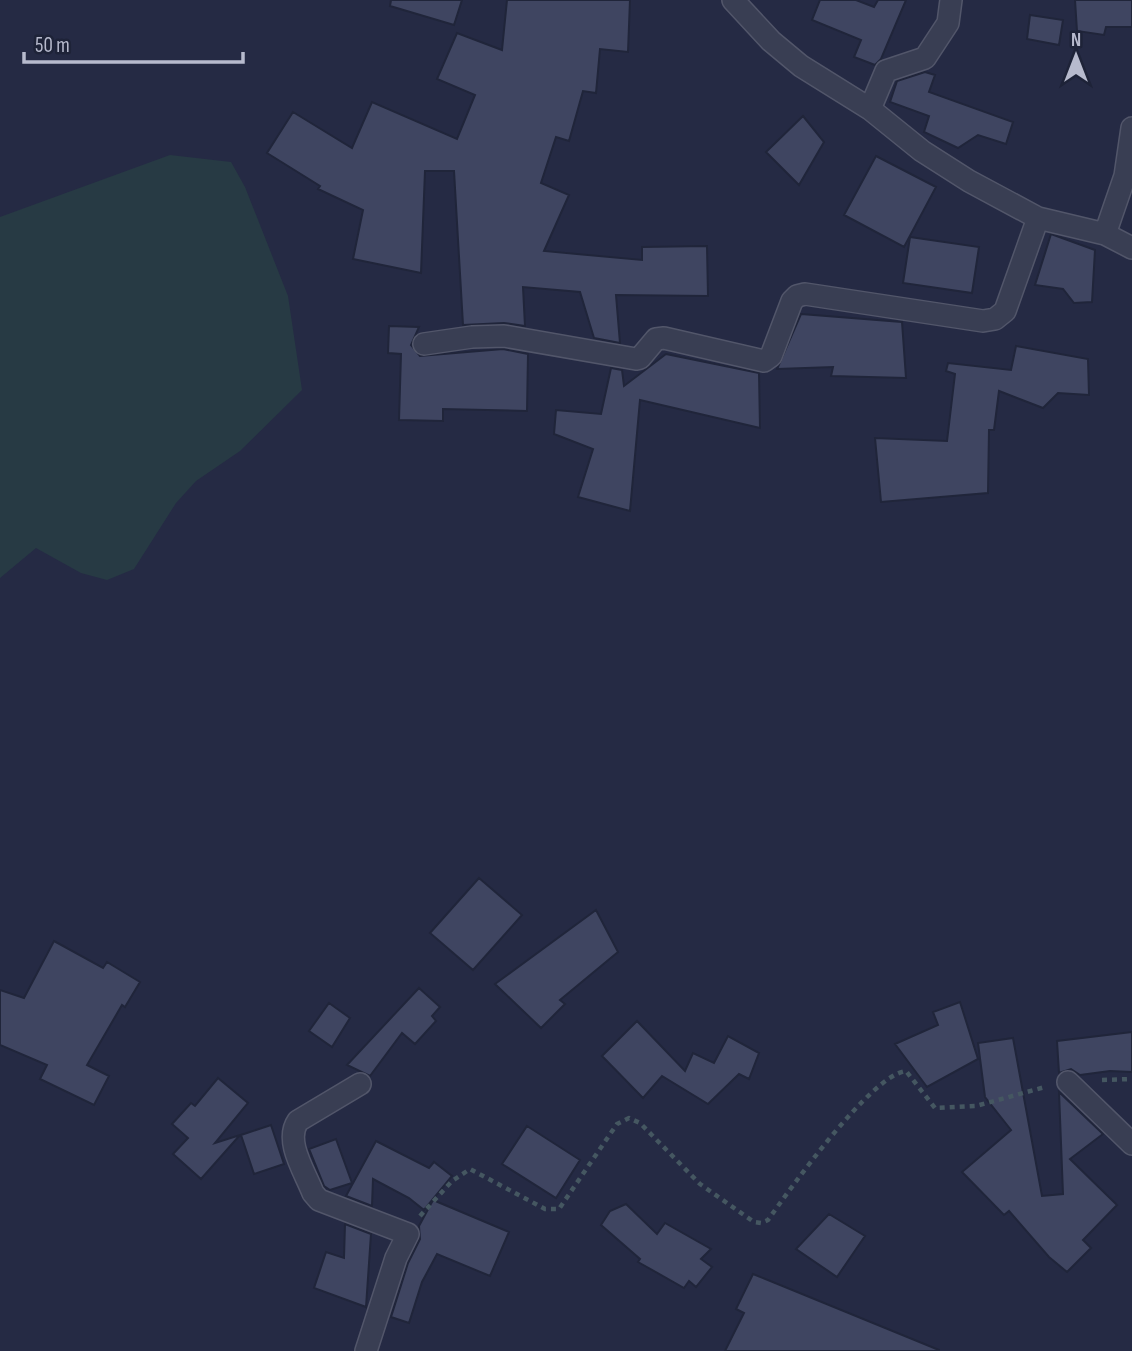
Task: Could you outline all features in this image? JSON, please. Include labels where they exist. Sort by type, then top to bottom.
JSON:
[{"type":"street","points":[[733,0],[771,41],[802,66],[870,109],[922,151],[1038,218],[1105,234],[1132,248]]},
{"type":"street","points":[[870,109],[886,71],[925,58],[948,23],[951,0]]},
{"type":"street","points":[[1105,234],[1125,176],[1132,128]]},
{"type":"street","points":[[424,344],[472,337],[504,336],[636,359],[640,358],[656,339],[664,338],[764,361],[771,356],[792,301],[805,294],[983,321],[995,319],[1005,311],[1038,218]]},
{"type":"street","points":[[1068,1082],[1132,1144]]},
{"type":"street","points":[[360,1084],[298,1121],[291,1130],[292,1142],[319,1200],[408,1234],[396,1258],[366,1351]]},
{"type":"path","points":[[408,1234],[452,1181],[466,1170],[545,1209],[559,1209],[617,1124],[629,1118],[640,1123],[700,1184],[754,1222],[761,1223],[768,1220],[824,1146],[872,1092],[896,1073],[908,1072],[929,1104],[941,1109],[975,1106],[1068,1082],[1132,1079]]},
{"type":"shaded area","points":[[170,155],[231,162],[245,187],[288,296],[302,390],[240,451],[196,481],[176,503],[134,569],[107,580],[81,573],[36,548],[0,578],[0,217]]},
{"type":"building","points":[[391,0],[462,0],[454,25],[390,6]]},
{"type":"building","points":[[507,0],[630,0],[628,52],[600,49],[596,93],[583,91],[569,141],[556,137],[541,183],[569,195],[544,251],[642,260],[642,247],[707,246],[708,296],[616,295],[620,343],[594,338],[580,292],[523,287],[525,326],[504,323],[463,325],[454,171],[425,171],[421,273],[353,259],[363,210],[318,189],[320,186],[267,153],[293,112],[352,148],[372,102],[457,139],[475,95],[437,79],[457,33],[502,50]]},
{"type":"building","points":[[820,0],[856,0],[874,7],[878,0],[906,0],[881,59],[875,65],[854,57],[861,40],[812,20]]},
{"type":"building","points":[[1075,0],[1132,0],[1132,27],[1106,27],[1104,35],[1077,31]]},
{"type":"building","points":[[1030,15],[1063,20],[1059,45],[1027,39]]},
{"type":"building","points":[[925,72],[935,75],[929,92],[1013,122],[1006,144],[978,135],[958,148],[924,132],[929,116],[890,102],[897,81]]},
{"type":"building","points":[[803,116],[824,142],[799,185],[766,152]]},
{"type":"building","points":[[876,156],[936,187],[904,247],[844,215]]},
{"type":"building","points":[[1051,234],[1095,250],[1092,302],[1074,303],[1063,289],[1035,285]]},
{"type":"building","points":[[910,237],[979,247],[972,293],[903,283]]},
{"type":"building","points":[[801,314],[902,322],[906,378],[831,376],[833,367],[777,369]]},
{"type":"building","points":[[389,326],[419,327],[411,345],[420,356],[503,349],[528,354],[527,411],[443,409],[443,421],[399,420],[401,354],[388,353]]},
{"type":"building","points":[[1016,346],[1088,359],[1089,395],[1058,393],[1043,408],[999,391],[994,430],[989,430],[988,493],[881,502],[875,438],[947,441],[955,374],[946,371],[948,363],[1011,370]]},
{"type":"building","points":[[666,354],[759,373],[760,428],[640,400],[630,511],[578,497],[593,449],[554,434],[556,410],[601,414],[611,368],[622,370],[624,386]]},
{"type":"building","points":[[479,878],[522,915],[473,970],[430,933]]},
{"type":"building","points":[[596,910],[618,952],[560,1000],[565,1004],[541,1028],[495,984]]},
{"type":"building","points":[[54,941],[103,968],[107,962],[140,982],[125,1007],[122,1005],[87,1065],[109,1076],[94,1105],[40,1079],[47,1065],[0,1045],[0,990],[24,998]]},
{"type":"building","points":[[419,988],[440,1007],[432,1016],[436,1021],[415,1044],[402,1033],[370,1076],[347,1065]]},
{"type":"building","points":[[960,1002],[978,1059],[927,1087],[895,1044],[938,1025],[933,1012]]},
{"type":"building","points":[[329,1003],[350,1018],[332,1047],[309,1031]]},
{"type":"building","points":[[637,1021],[685,1071],[693,1053],[714,1063],[728,1036],[759,1053],[749,1079],[739,1074],[708,1104],[662,1076],[643,1098],[602,1056]]},
{"type":"building","points":[[1132,1032],[1132,1072],[1110,1071],[1080,1075],[1071,1069],[1059,1073],[1057,1041]]},
{"type":"building","points":[[1013,1038],[1042,1196],[1063,1194],[1059,1092],[1103,1134],[1070,1159],[1117,1205],[1083,1240],[1091,1248],[1067,1272],[1049,1257],[1009,1211],[1004,1215],[962,1172],[1011,1130],[985,1097],[978,1043]]},
{"type":"building","points":[[218,1078],[248,1103],[215,1143],[240,1135],[201,1179],[173,1154],[188,1138],[172,1124],[191,1103],[195,1106]]},
{"type":"building","points":[[271,1125],[284,1164],[254,1174],[241,1135]]},
{"type":"building","points":[[527,1126],[580,1160],[556,1198],[502,1164]]},
{"type":"building","points":[[336,1139],[352,1183],[330,1190],[324,1186],[309,1149]]},
{"type":"building","points":[[376,1141],[429,1168],[434,1162],[452,1176],[424,1210],[409,1198],[373,1179],[372,1206],[346,1196]]},
{"type":"building","points":[[433,1200],[509,1232],[490,1276],[437,1254],[422,1282],[409,1323],[391,1317],[408,1263],[420,1239],[419,1226]]},
{"type":"building","points":[[626,1204],[657,1234],[665,1223],[711,1249],[701,1259],[712,1267],[696,1287],[689,1281],[684,1288],[638,1262],[640,1259],[601,1225],[610,1211]]},
{"type":"building","points":[[829,1214],[865,1236],[837,1277],[796,1249]]},
{"type":"building","points":[[345,1224],[371,1234],[366,1307],[314,1288],[326,1252],[344,1258]]},
{"type":"building","points":[[753,1274],[939,1351],[725,1351],[744,1313],[736,1309]]}]
